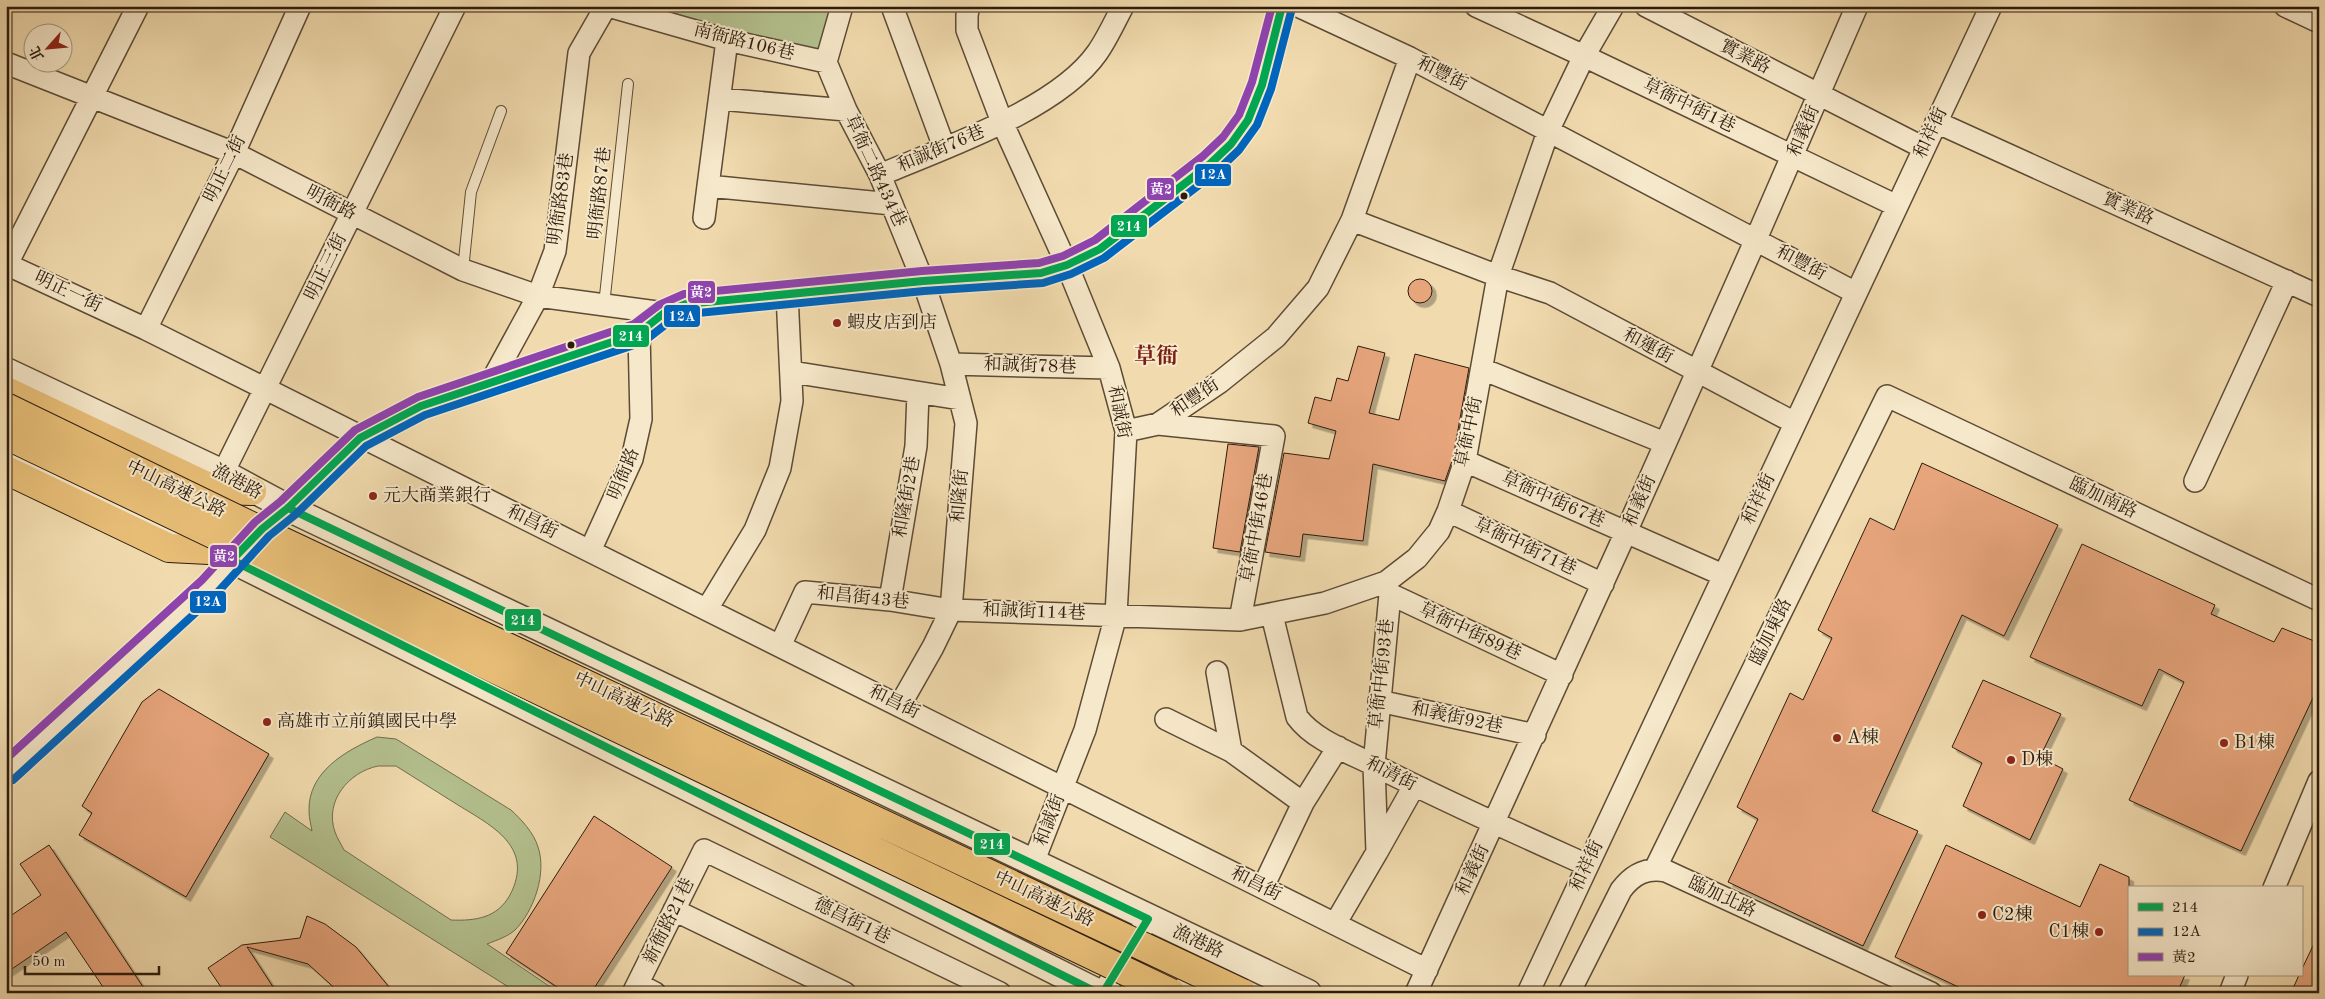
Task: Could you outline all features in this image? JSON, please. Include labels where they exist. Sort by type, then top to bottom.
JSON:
[{"type":"highway","points":[[6,391],[216,490],[252,490]]},
{"type":"highway","name":"中山高速公路","points":[[6,407],[284,542],[1242,993]]},
{"type":"highway","name":"中山高速公路","points":[[6,435],[1171,993]]},
{"type":"highway","points":[[6,470],[169,548],[228,553]]},
{"type":"street","name":"明正一街","points":[[138,6],[6,264],[146,329],[360,438]]},
{"type":"street","name":"明正二街","points":[[146,329],[234,153],[300,6]]},
{"type":"street","name":"明正三街","points":[[223,473],[455,6]]},
{"type":"street","name":"南衙路106巷","points":[[607,6],[727,40],[826,62]]},
{"type":"street","name":"明衙路83巷","points":[[490,384],[538,296],[555,251],[580,53],[607,6]]},
{"type":"street","points":[[826,62],[842,6]]},
{"type":"street","points":[[892,6],[944,147]]},
{"type":"street","name":"和誠街","points":[[969,6],[966,15],[967,30],[1002,122],[1067,265],[1109,368],[1126,431],[1116,615],[1085,730],[1033,863]]},
{"type":"street","name":"和誠街76巷","points":[[880,175],[1002,122],[1066,85],[1096,53],[1123,6]]},
{"type":"street","points":[[6,773],[209,587],[228,553],[288,508],[360,438],[414,409],[639,333],[664,313],[686,304],[924,281],[1034,273],[1067,265],[1100,249],[1125,232],[1210,164],[1230,144],[1248,120],[1262,84],[1282,6]]},
{"type":"street","points":[[1298,6],[1410,58]]},
{"type":"street","name":"草衙中街1巷","points":[[1476,6],[1897,206]]},
{"type":"street","name":"草衙中街","points":[[1116,615],[1197,620],[1240,620],[1272,615],[1388,588],[1439,532],[1465,461],[1498,276],[1548,129],[1584,56],[1613,6]]},
{"type":"street","name":"實業路","points":[[1646,6],[1924,148]]},
{"type":"street","name":"和義街","points":[[1416,993],[1626,532],[1793,156],[1857,6]]},
{"type":"street","name":"和祥街","points":[[1528,993],[1991,6]]},
{"type":"street","points":[[2284,6],[2318,18]]},
{"type":"street","points":[[704,218],[727,40]]},
{"type":"street","name":"和豐街","points":[[1126,431],[1158,424],[1220,382],[1276,337],[1318,288],[1352,220],[1410,58],[1548,129],[1856,293]]},
{"type":"street","name":"草衙二路434巷","points":[[826,62],[846,110],[880,175],[924,281]]},
{"type":"street","name":"明衙路","points":[[6,63],[234,153],[463,270],[538,296],[664,313]]},
{"type":"street","points":[[720,99],[846,110]]},
{"type":"street","name":"實業路","points":[[1936,122],[2319,296]]},
{"type":"street","points":[[708,186],[892,204]]},
{"type":"street","name":"和運街","points":[[1352,220],[1498,276],[1550,293],[1795,423]]},
{"type":"street","name":"和隆街","points":[[900,705],[933,647],[951,610],[966,422],[951,364],[924,281]]},
{"type":"street","points":[[2195,481],[2287,281]]},
{"type":"street","points":[[708,609],[755,530],[780,468],[792,401],[787,294]]},
{"type":"street","name":"明衙路","points":[[590,551],[632,460],[642,419],[639,333]]},
{"type":"street","name":"和誠街78巷","points":[[951,364],[1109,368]]},
{"type":"street","points":[[1482,369],[1665,443]]},
{"type":"street","name":"漁港路","points":[[6,371],[223,473],[288,508],[1308,993]]},
{"type":"street","points":[[792,372],[960,400]]},
{"type":"street","name":"和隆街2巷","points":[[890,600],[916,446],[918,392]]},
{"type":"street","name":"臨加南路","points":[[1887,396],[2319,600]]},
{"type":"street","name":"臨加東路","points":[[1655,869],[1887,396]]},
{"type":"street","name":"草衙中街46巷","points":[[1158,424],[1274,436],[1240,620]]},
{"type":"street","name":"和昌街","points":[[360,438],[708,609],[1427,970]]},
{"type":"street","points":[[6,453],[228,553],[1100,993]]},
{"type":"street","name":"草衙中街67巷","points":[[1465,461],[1723,575]]},
{"type":"street","name":"草衙中街71巷","points":[[1448,511],[1602,584]]},
{"type":"street","name":"草衙中街89巷","points":[[1388,588],[1562,675]]},
{"type":"street","name":"草衙中街93巷","points":[[1377,852],[1374,765],[1388,588]]},
{"type":"street","name":"和昌街43巷","points":[[780,646],[805,592],[890,600],[951,610]]},
{"type":"street","name":"和誠街114巷","points":[[951,610],[1116,615]]},
{"type":"street","name":"和清街","points":[[1272,615],[1297,717],[1305,727],[1338,747],[1414,786],[1587,865]]},
{"type":"street","points":[[1217,672],[1231,751]]},
{"type":"street","name":"和義街92巷","points":[[1379,701],[1535,735]]},
{"type":"street","points":[[1166,719],[1231,751],[1303,803]]},
{"type":"street","points":[[1263,887],[1303,803],[1338,747]]},
{"type":"street","points":[[2275,886],[2319,781]]},
{"type":"street","points":[[1335,924],[1414,786]]},
{"type":"street","name":"新衙路21巷","points":[[642,990],[674,910],[704,850]]},
{"type":"street","name":"德昌街1巷","points":[[704,850],[1000,993]]},
{"type":"street","points":[[1569,993],[1621,890],[1629,880],[1642,872],[1655,869]]},
{"type":"street","name":"臨加北路","points":[[1655,869],[1666,871],[1931,993]]},
{"type":"street","points":[[674,910],[845,993]]},
{"type":"street","points":[[1104,993],[1148,918]]},
{"type":"street","points":[[2230,993],[2237,976]]},
{"type":"lane","name":"明衙路87巷","points":[[604,305],[628,84]]},
{"type":"lane","points":[[463,270],[471,192],[501,111]]},
{"type":"green space","points":[[631,6],[832,6],[820,51]]},
{"type":"green space","points":[[377,737],[396,739],[511,810],[534,837],[538,847],[541,868],[540,880],[533,902],[528,913],[515,930],[487,944],[552,988],[549,993],[518,993],[270,837],[285,812],[312,831],[309,811],[310,797],[322,774],[341,756]],"holes":[[[378,766],[396,766],[484,821],[506,840],[513,851],[517,864],[516,878],[510,895],[499,909],[477,919],[451,920],[344,850],[332,821],[336,799],[349,781],[367,769]]]},
{"type":"building","points":[[1420,279],[1428,283],[1432,291],[1428,299],[1420,303],[1412,299],[1408,291],[1412,283]]},
{"type":"building","points":[[1358,346],[1385,353],[1369,413],[1399,420],[1415,354],[1469,368],[1453,458],[1445,481],[1373,464],[1363,541],[1303,534],[1300,557],[1265,552],[1284,453],[1329,459],[1336,431],[1308,423],[1315,397],[1331,401],[1337,378],[1348,381]]},
{"type":"building","points":[[1228,444],[1259,447],[1240,552],[1213,548]]},
{"type":"building","name":"A棟","points":[[1922,463],[2058,525],[2004,636],[1962,615],[1872,811],[1918,831],[1863,946],[1728,882],[1758,819],[1737,807],[1790,693],[1803,700],[1832,638],[1818,630],[1870,518],[1894,530]]},
{"type":"building","points":[[2082,544],[2215,605],[2211,614],[2274,642],[2282,628],[2319,643],[2319,685],[2241,851],[2129,800],[2184,682],[2159,669],[2142,706],[2030,657]]},
{"type":"building","name":"D棟","points":[[1983,680],[2061,714],[2040,757],[2063,769],[2030,840],[1963,806],[1982,763],[1952,747]]},
{"type":"building","points":[[159,689],[269,754],[186,897],[79,835],[92,813],[82,806],[142,702]]},
{"type":"building","points":[[594,816],[672,867],[591,993],[566,993],[506,953]]},
{"type":"building","points":[[49,845],[147,993],[107,993],[66,932],[6,973],[6,919],[41,895],[20,864]]},
{"type":"building","name":"C2棟","points":[[1946,845],[2080,907],[2100,864],[2129,877],[2128,976],[2185,976],[2177,993],[1971,993],[1895,957]]},
{"type":"building","points":[[307,916],[325,924],[356,947],[394,993],[340,993],[308,964],[247,947],[277,993],[225,993],[208,968],[242,945],[300,938]]},
{"type":"building","points":[[2319,933],[2319,993],[2291,993],[2299,976],[2302,976],[2302,969]]},
{"type":"transit line","name":"黃2","points":[[6,759],[202,580],[255,522],[281,501],[355,430],[418,397],[634,324],[659,305],[684,294],[922,271],[1039,263],[1063,256],[1095,240],[1203,156],[1223,137],[1239,115],[1252,82],[1272,6]]},
{"type":"transit line","name":"214","points":[[1098,993],[232,560],[262,529],[288,508],[360,438],[421,406],[639,333],[664,313],[686,304],[923,281],[1041,273],[1067,265],[1100,249],[1210,164],[1231,144],[1248,120],[1262,85],[1282,6]]},
{"type":"transit line","name":"12A","points":[[13,780],[216,594],[269,536],[295,515],[366,446],[425,415],[643,342],[669,322],[688,314],[924,291],[1043,283],[1071,274],[1104,258],[1216,172],[1239,150],[1257,125],[1271,89],[1292,8]]},
{"type":"transit line","name":"214","points":[[288,508],[1148,919],[1103,993]]},
{"type":"place","name":"蝦皮店到店","points":[[837,323]]},
{"type":"place","name":"元大商業銀行","points":[[373,496]]},
{"type":"place","name":"高雄市立前鎮國民中學","points":[[267,722]]},
{"type":"place","name":"A棟","points":[[1837,738]]},
{"type":"place","name":"B1棟","points":[[2224,743]]},
{"type":"place","name":"D棟","points":[[2011,760]]},
{"type":"place","name":"C2棟","points":[[1982,915]]},
{"type":"place","name":"C1棟","points":[[2099,932]]},
{"type":"district","name":"草衙","points":[[1156,357]]}]
